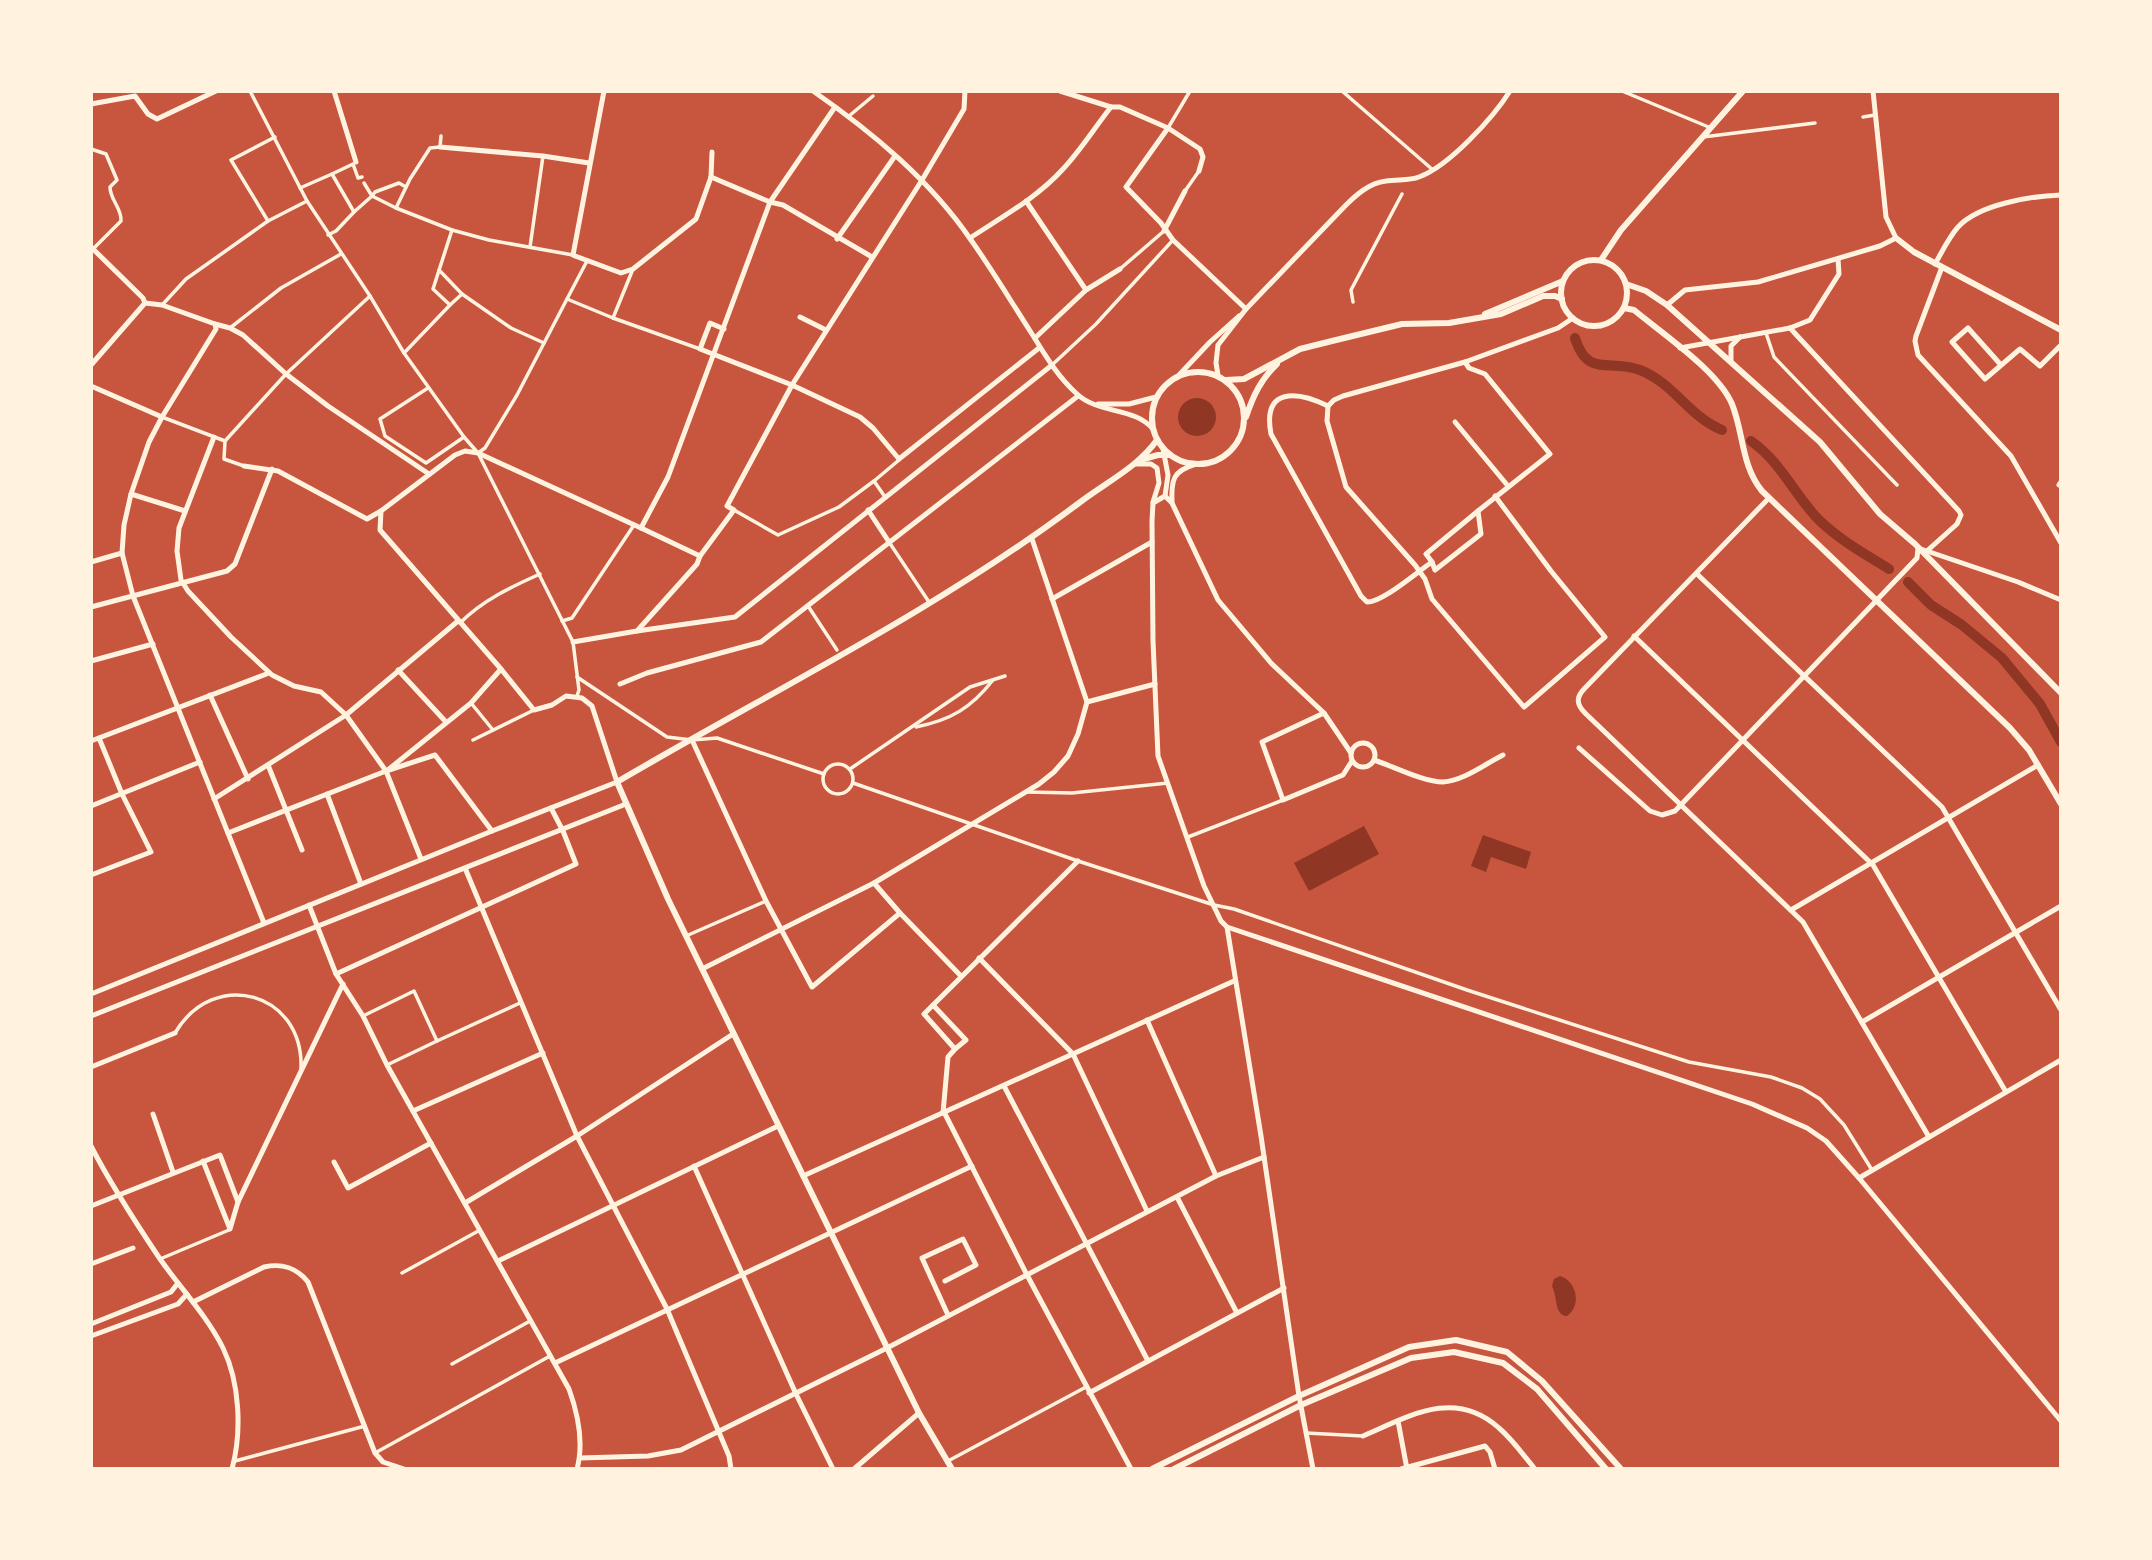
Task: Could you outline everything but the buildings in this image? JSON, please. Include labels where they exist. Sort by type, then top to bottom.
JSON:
[{"type":"street","points":[[197,91],[198,99]]},
{"type":"street","points":[[91,104],[135,94],[154,119],[157,119],[216,91]]},
{"type":"street","points":[[250,91],[307,201],[328,235],[428,388],[478,453],[573,642],[579,690],[577,696]]},
{"type":"street","points":[[334,91],[356,162]]},
{"type":"street","points":[[573,255],[604,91]]},
{"type":"street","points":[[813,91],[849,116],[922,180],[970,238],[1039,348],[1078,396],[1091,403],[1141,418],[1153,429]]},
{"type":"street","points":[[965,91],[964,109],[792,385],[727,506],[778,535],[839,507],[1039,348]]},
{"type":"street","points":[[1035,338],[1086,290],[1119,269],[1164,231],[1199,171],[1203,157],[1200,149],[1168,128],[1120,107],[1111,107],[1060,91]]},
{"type":"street","points":[[1191,91],[1126,187],[1161,223],[1164,231],[1247,309]]},
{"type":"street","points":[[1196,464],[1182,461],[1166,452],[1157,440],[1152,411],[1156,397],[1163,388],[1247,309],[1357,194],[1383,181],[1417,178],[1433,170],[1471,137],[1498,109],[1510,91]]},
{"type":"street","points":[[1622,91],[1711,128]]},
{"type":"street","points":[[1601,260],[1621,230],[1743,91]]},
{"type":"street","points":[[1873,91],[1886,218],[1896,239],[1938,265],[2061,330]]},
{"type":"street","points":[[1345,92],[1433,170]]},
{"type":"street","points":[[849,116],[873,96]]},
{"type":"street","points":[[641,528],[668,477],[770,202],[835,107]]},
{"type":"street","points":[[970,238],[1026,201],[1064,169],[1111,107]]},
{"type":"street","points":[[1863,117],[1875,115]]},
{"type":"street","points":[[1703,137],[1815,123]]},
{"type":"street","points":[[440,147],[441,136]]},
{"type":"street","points":[[268,221],[231,160],[275,137]]},
{"type":"street","points":[[92,148],[106,154],[117,180],[110,187],[110,192],[122,215],[121,221],[92,248],[145,303]]},
{"type":"street","points":[[396,208],[430,148],[543,156],[589,163]]},
{"type":"street","points":[[365,183],[372,196],[453,230],[489,240],[573,255],[621,273],[633,269],[696,219],[710,177],[712,152]]},
{"type":"street","points":[[530,247],[543,156]]},
{"type":"street","points":[[837,239],[895,156]]},
{"type":"street","points":[[300,188],[353,164],[358,178],[362,177]]},
{"type":"street","points":[[332,174],[354,212]]},
{"type":"street","points":[[710,177],[783,205],[837,239],[872,257]]},
{"type":"street","points":[[328,235],[336,231],[375,192],[399,183],[406,187]]},
{"type":"street","points":[[1353,302],[1352,290],[1402,194]]},
{"type":"street","points":[[2061,195],[2019,199],[1970,217],[1959,226],[1938,265],[1914,341],[1918,355],[2011,456],[2061,543]]},
{"type":"street","points":[[162,305],[186,279],[268,221],[307,201]]},
{"type":"street","points":[[1026,201],[1086,290]]},
{"type":"street","points":[[450,306],[433,289],[453,230]]},
{"type":"street","points":[[1667,305],[1685,290],[1758,282],[1896,239]]},
{"type":"street","points":[[573,642],[736,617],[1052,365],[1096,324],[1173,240]]},
{"type":"street","points":[[230,328],[258,303],[341,254]]},
{"type":"street","points":[[1680,348],[1790,328],[1810,320],[1839,274],[1838,259]]},
{"type":"street","points":[[1601,260],[1617,269],[1626,284],[1627,300],[1624,309],[1610,323],[1590,326],[1573,318],[1564,306],[1563,281],[1568,273],[1583,262],[1601,260]]},
{"type":"street","points":[[478,453],[485,448],[496,431],[587,261]]},
{"type":"street","points":[[613,318],[633,269]]},
{"type":"street","points":[[439,271],[462,294],[511,328],[545,343]]},
{"type":"street","points":[[1477,318],[1563,281]]},
{"type":"street","points":[[1626,284],[1646,291],[1667,305],[1820,442],[1880,513],[2061,693]]},
{"type":"street","points":[[404,353],[462,294]]},
{"type":"street","points":[[370,296],[286,374],[225,441],[224,459],[244,466],[272,469],[367,519],[455,454],[465,451],[478,453],[700,556]]},
{"type":"street","points":[[1226,380],[1244,379],[1300,349],[1402,324],[1449,324],[1502,314],[1543,296],[1562,299]]},
{"type":"street","points":[[567,299],[700,348],[860,416],[899,459]]},
{"type":"street","points":[[145,303],[162,305],[230,328],[337,413],[429,474]]},
{"type":"street","points":[[91,365],[145,303]]},
{"type":"street","points":[[1218,375],[1218,345],[1247,309]]},
{"type":"street","points":[[1624,309],[1634,310],[1715,378],[1734,409],[1748,469],[1757,486],[2010,728],[2029,750],[2061,804]]},
{"type":"street","points":[[800,317],[826,330]]},
{"type":"street","points":[[1495,496],[1551,571],[1605,636],[1524,707],[1432,599],[1419,571],[1346,487],[1327,421],[1328,406],[1343,396],[1465,362],[1558,328],[1573,318]]},
{"type":"street","points":[[700,348],[710,323],[724,329]]},
{"type":"street","points":[[215,324],[216,334],[162,416],[149,442],[131,494],[124,525],[122,553],[133,596],[264,923]]},
{"type":"street","points":[[1790,328],[1959,511],[1961,515],[1958,524],[1928,550]]},
{"type":"street","points":[[2001,365],[1968,328],[1952,342],[1985,379],[2020,349],[2040,366],[2061,345]]},
{"type":"street","points":[[1766,333],[1774,357],[1897,485]]},
{"type":"street","points":[[1731,361],[1731,345],[1740,337]]},
{"type":"street","points":[[1172,503],[1174,477],[1180,470],[1227,454],[1240,438],[1256,390],[1266,374],[1284,357]]},
{"type":"street","points":[[1465,362],[1469,368],[1485,374],[1550,454],[1508,485],[1426,554],[1435,570],[1481,534],[1478,511]]},
{"type":"street","points":[[1179,375],[1203,372],[1226,380],[1240,397],[1245,418]]},
{"type":"street","points":[[91,386],[225,441]]},
{"type":"street","points":[[428,388],[380,419],[385,436],[426,463],[464,437]]},
{"type":"street","points":[[1328,406],[1301,395],[1283,396],[1273,405],[1268,418],[1271,434],[1346,570],[1367,602],[1382,599],[1432,562]]},
{"type":"street","points":[[620,684],[647,673],[761,642],[1078,396]]},
{"type":"street","points":[[1091,403],[1129,404],[1156,397]]},
{"type":"street","points":[[1455,422],[1508,485]]},
{"type":"street","points":[[214,437],[179,528],[177,551],[183,584],[269,673],[294,686],[321,692],[346,715],[386,771],[421,859]]},
{"type":"street","points":[[91,995],[421,859],[617,782],[929,603],[1032,539],[1138,460],[1157,440]]},
{"type":"street","points":[[1138,460],[1166,452]]},
{"type":"street","points":[[1165,496],[1168,475],[1166,452]]},
{"type":"street","points":[[1130,466],[1141,462],[1151,464],[1157,468],[1159,483],[1153,503],[1152,541],[1158,756],[1205,886],[1221,921],[1227,927],[1752,1104],[1807,1128],[1826,1141],[1859,1178],[2061,1421]]},
{"type":"street","points":[[91,607],[228,571],[235,564],[272,469]]},
{"type":"street","points":[[874,481],[886,499]]},
{"type":"street","points":[[131,494],[186,511]]},
{"type":"street","points":[[1165,496],[1172,503],[1218,600],[1271,663],[1324,713],[1350,753],[1352,761],[1357,766],[1365,767],[1374,760]]},
{"type":"street","points":[[1153,503],[1165,496]]},
{"type":"street","points":[[1769,499],[1697,574],[1690,577],[1582,691],[1578,704],[1806,927],[1930,1138]]},
{"type":"street","points":[[637,631],[697,564],[734,510]]},
{"type":"street","points":[[868,510],[929,603]]},
{"type":"street","points":[[381,511],[380,530],[534,710]]},
{"type":"street","points":[[562,621],[572,618],[634,524]]},
{"type":"street","points":[[702,969],[874,883],[1026,792],[1054,772],[1068,756],[1078,734],[1087,702],[1032,539]]},
{"type":"street","points":[[1052,599],[1152,541]]},
{"type":"street","points":[[1918,548],[2018,582],[2061,600]]},
{"type":"street","points":[[1579,748],[1650,811],[1662,815],[1675,811],[1917,558],[1918,548]]},
{"type":"street","points":[[91,562],[122,553]]},
{"type":"street","points":[[214,799],[346,715],[473,610],[506,589],[540,574]]},
{"type":"street","points":[[1697,574],[1942,807],[2061,1010]]},
{"type":"street","points":[[808,606],[837,650]]},
{"type":"street","points":[[1634,636],[1871,863],[2006,1092]]},
{"type":"street","points":[[91,661],[153,644]]},
{"type":"street","points":[[386,771],[471,703],[501,669]]},
{"type":"street","points":[[398,670],[446,722]]},
{"type":"street","points":[[91,741],[269,673]]},
{"type":"street","points":[[850,769],[971,687],[1005,676]]},
{"type":"street","points":[[577,677],[667,737],[692,740],[718,738],[824,774]]},
{"type":"street","points":[[914,728],[943,722],[977,701],[994,680]]},
{"type":"street","points":[[1087,702],[1155,684]]},
{"type":"street","points":[[210,695],[248,779]]},
{"type":"street","points":[[473,740],[534,710],[552,705],[566,696],[577,696],[592,706],[617,782],[668,899],[919,1413],[952,1469]]},
{"type":"street","points":[[471,703],[493,730]]},
{"type":"street","points":[[1283,800],[1262,742],[1324,713]]},
{"type":"street","points":[[91,875],[150,852],[99,738]]},
{"type":"street","points":[[692,740],[766,901],[812,987],[900,913]]},
{"type":"street","points":[[1350,753],[1356,745],[1364,743],[1374,751],[1374,760]]},
{"type":"street","points":[[228,833],[386,771],[435,755],[492,831]]},
{"type":"street","points":[[1374,760],[1432,781],[1444,782],[1458,779],[1503,755]]},
{"type":"street","points":[[1188,837],[1343,775],[1352,761]]},
{"type":"street","points":[[91,806],[200,762]]},
{"type":"street","points":[[839,764],[850,769],[853,783],[849,790],[841,794],[827,789],[823,782],[824,774],[832,765],[839,764]]},
{"type":"street","points":[[268,765],[303,850]]},
{"type":"street","points":[[1791,910],[2038,765]]},
{"type":"street","points":[[853,783],[1078,861],[1234,909],[1488,997],[1689,1062],[1771,1077],[1802,1088],[1820,1099],[1844,1125],[1872,1171]]},
{"type":"street","points":[[1026,792],[1072,793],[1168,783]]},
{"type":"street","points":[[327,794],[361,884]]},
{"type":"street","points":[[91,1016],[626,804]]},
{"type":"street","points":[[336,974],[576,864],[551,808]]},
{"type":"street","points":[[955,1049],[924,1014],[1078,861]]},
{"type":"street","points":[[465,868],[577,1136],[667,1310],[729,1455],[732,1469]]},
{"type":"street","points":[[874,883],[961,975]]},
{"type":"street","points":[[686,936],[766,901]]},
{"type":"street","points":[[309,905],[336,974],[363,1016],[387,1065],[569,1389],[577,1412],[580,1458],[577,1469]]},
{"type":"street","points":[[1862,1022],[2061,906]]},
{"type":"street","points":[[1227,927],[1313,1469]]},
{"type":"street","points":[[979,958],[1073,1054],[1147,1211]]},
{"type":"street","points":[[803,1176],[1234,981]]},
{"type":"street","points":[[230,1229],[238,1202],[343,984]]},
{"type":"street","points":[[363,1016],[414,991],[437,1041]]},
{"type":"street","points":[[91,1067],[175,1033],[190,1011],[201,1003],[225,995],[250,996],[265,1001],[279,1011],[298,1038],[301,1071]]},
{"type":"street","points":[[387,1065],[520,1003]]},
{"type":"street","points":[[933,1005],[966,1040],[948,1057],[943,1113],[1131,1469]]},
{"type":"street","points":[[1147,1020],[1216,1177]]},
{"type":"street","points":[[465,1203],[577,1136],[733,1034]]},
{"type":"street","points":[[413,1111],[543,1053]]},
{"type":"street","points":[[1859,1178],[2061,1060]]},
{"type":"street","points":[[1004,1086],[1148,1362]]},
{"type":"street","points":[[153,1114],[173,1172]]},
{"type":"street","points":[[498,1261],[778,1126]]},
{"type":"street","points":[[334,1162],[348,1188],[431,1143]]},
{"type":"street","points":[[91,1146],[117,1194],[223,1349],[229,1366],[237,1416],[232,1469]]},
{"type":"street","points":[[91,1206],[220,1155],[238,1202]]},
{"type":"street","points":[[580,1458],[648,1456],[681,1450],[796,1395],[1147,1211],[1264,1157]]},
{"type":"street","points":[[203,1161],[230,1229]]},
{"type":"street","points":[[694,1166],[796,1395],[833,1469]]},
{"type":"street","points":[[555,1363],[972,1166]]},
{"type":"street","points":[[1177,1197],[1237,1313]]},
{"type":"street","points":[[160,1259],[230,1229]]},
{"type":"street","points":[[402,1273],[480,1230]]},
{"type":"street","points":[[945,1281],[976,1265],[963,1239],[922,1258],[948,1315]]},
{"type":"street","points":[[91,1264],[133,1248]]},
{"type":"street","points":[[193,1302],[275,1264],[301,1274],[308,1282],[375,1453],[383,1462],[404,1469]]},
{"type":"street","points":[[91,1324],[171,1292],[178,1283]]},
{"type":"street","points":[[947,1462],[1087,1390],[1148,1362],[1284,1288]]},
{"type":"street","points":[[91,1336],[178,1304],[187,1294]]},
{"type":"street","points":[[452,1364],[530,1321]]},
{"type":"street","points":[[1152,1469],[1300,1396],[1409,1347],[1456,1340],[1507,1352],[1542,1381],[1621,1469]]},
{"type":"street","points":[[1174,1469],[1301,1405],[1410,1358],[1454,1352],[1503,1363],[1537,1389],[1606,1469]]},
{"type":"street","points":[[375,1453],[550,1356]]},
{"type":"street","points":[[1306,1433],[1363,1436],[1421,1412],[1446,1406],[1460,1407],[1480,1413],[1500,1428],[1535,1469]]},
{"type":"street","points":[[854,1469],[919,1413]]},
{"type":"street","points":[[1398,1421],[1405,1468],[1485,1446],[1496,1469]]},
{"type":"street","points":[[234,1461],[365,1426]]},
{"type":"shaded area","points":[[1197,398],[1210,404],[1216,417],[1210,430],[1197,436],[1184,430],[1178,417],[1184,404]]},
{"type":"shaded area","points":[[1364,826],[1379,854],[1309,891],[1294,863]]},
{"type":"shaded area","points":[[1483,835],[1531,852],[1526,869],[1491,857],[1486,872],[1471,866]]},
{"type":"shaded area","points":[[1560,1276],[1570,1283],[1576,1294],[1575,1306],[1567,1316],[1558,1309],[1552,1286],[1554,1279]]},
{"type":"waterway","points":[[1575,338],[1586,359],[1601,365],[1629,367],[1652,376],[1699,416],[1722,430]]},
{"type":"waterway","points":[[1751,441],[1779,468],[1818,519],[1852,546],[1889,569]]},
{"type":"waterway","points":[[1908,582],[1931,605],[1962,625],[2002,658],[2040,704],[2061,742]]}]
